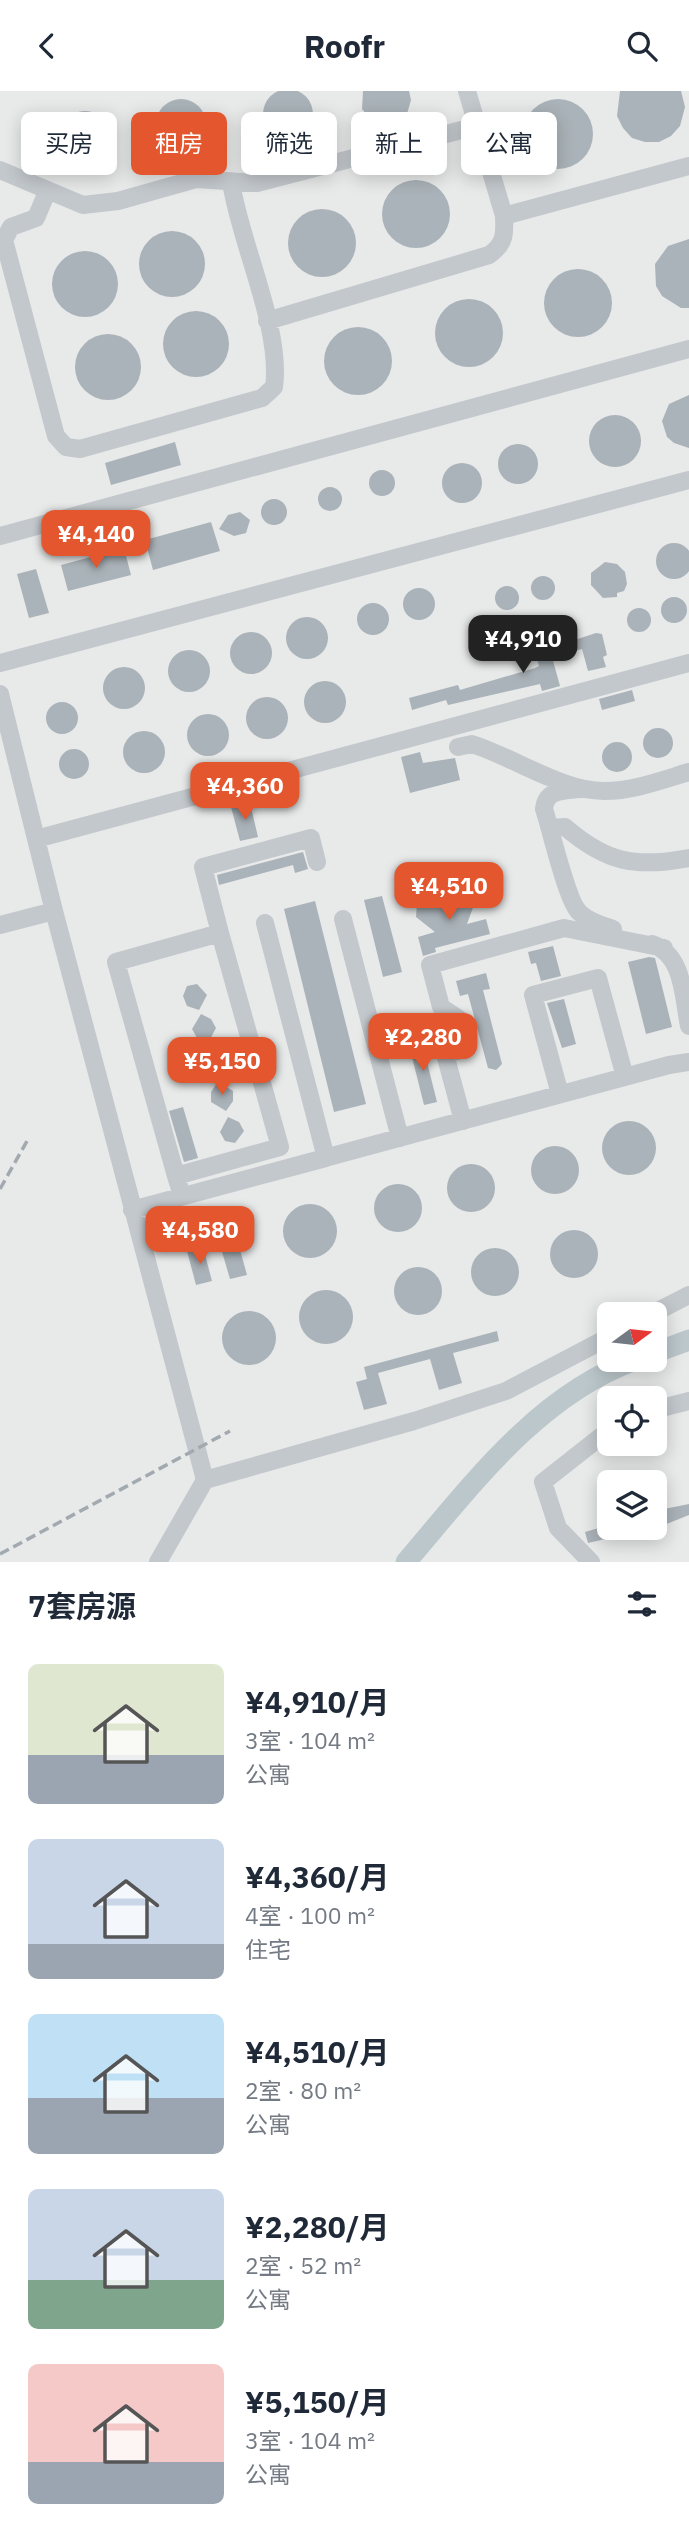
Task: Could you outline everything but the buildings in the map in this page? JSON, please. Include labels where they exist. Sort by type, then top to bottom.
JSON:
[{"type":"street","points":[[467,91],[473,112]]},
{"type":"street","points":[[0,170],[83,205],[118,201],[196,179],[257,183],[461,129]]},
{"type":"street","points":[[504,216],[689,166]]},
{"type":"street","points":[[267,321],[489,255],[501,247],[505,234],[504,216],[492,175]]},
{"type":"street","points":[[47,192],[36,218],[11,227],[4,240],[56,436],[66,447],[80,449],[262,398],[274,387],[276,370],[267,321],[231,182]]},
{"type":"street","points":[[0,536],[689,349]]},
{"type":"street","points":[[0,663],[689,480]]},
{"type":"street","points":[[36,839],[689,663]]},
{"type":"street","points":[[0,694],[54,911],[205,1480]]},
{"type":"street","points":[[458,747],[472,744],[492,750],[579,789]]},
{"type":"street","points":[[689,772],[617,790],[579,789],[551,793],[545,800],[544,809],[568,895],[577,911],[592,922],[664,948],[675,960],[689,1026]]},
{"type":"street","points":[[550,828],[565,827],[590,848],[606,855],[655,864],[689,858]]},
{"type":"street","points":[[176,1177],[280,1147],[203,866],[311,838],[317,862]]},
{"type":"street","points":[[0,925],[54,911]]},
{"type":"street","points":[[343,919],[400,1138]]},
{"type":"street","points":[[265,923],[326,1158]]},
{"type":"street","points":[[463,1121],[445,1054],[467,1048],[459,1019],[441,1007],[430,965],[564,928],[664,948]]},
{"type":"street","points":[[182,1196],[116,962],[220,933]]},
{"type":"street","points":[[560,1094],[533,995],[598,978],[625,1077]]},
{"type":"street","points":[[132,1210],[560,1094],[689,1062]]},
{"type":"street","points":[[132,1210],[326,1158]]},
{"type":"street","points":[[667,1306],[689,1295]]},
{"type":"street","points":[[158,1562],[205,1480],[414,1421],[506,1391],[597,1343]]},
{"type":"street","points":[[667,1407],[689,1401]]},
{"type":"street","points":[[591,1562],[558,1528],[543,1482],[597,1439]]},
{"type":"shaded area","points":[[0,91],[689,91],[689,1562],[0,1562]]},
{"type":"waterway","points":[[667,1348],[689,1340]]},
{"type":"waterway","points":[[406,1562],[508,1446],[567,1396],[609,1372]]},
{"type":"railway","points":[[0,1189],[27,1141]]},
{"type":"railway","points":[[0,1554],[230,1431]]}]
